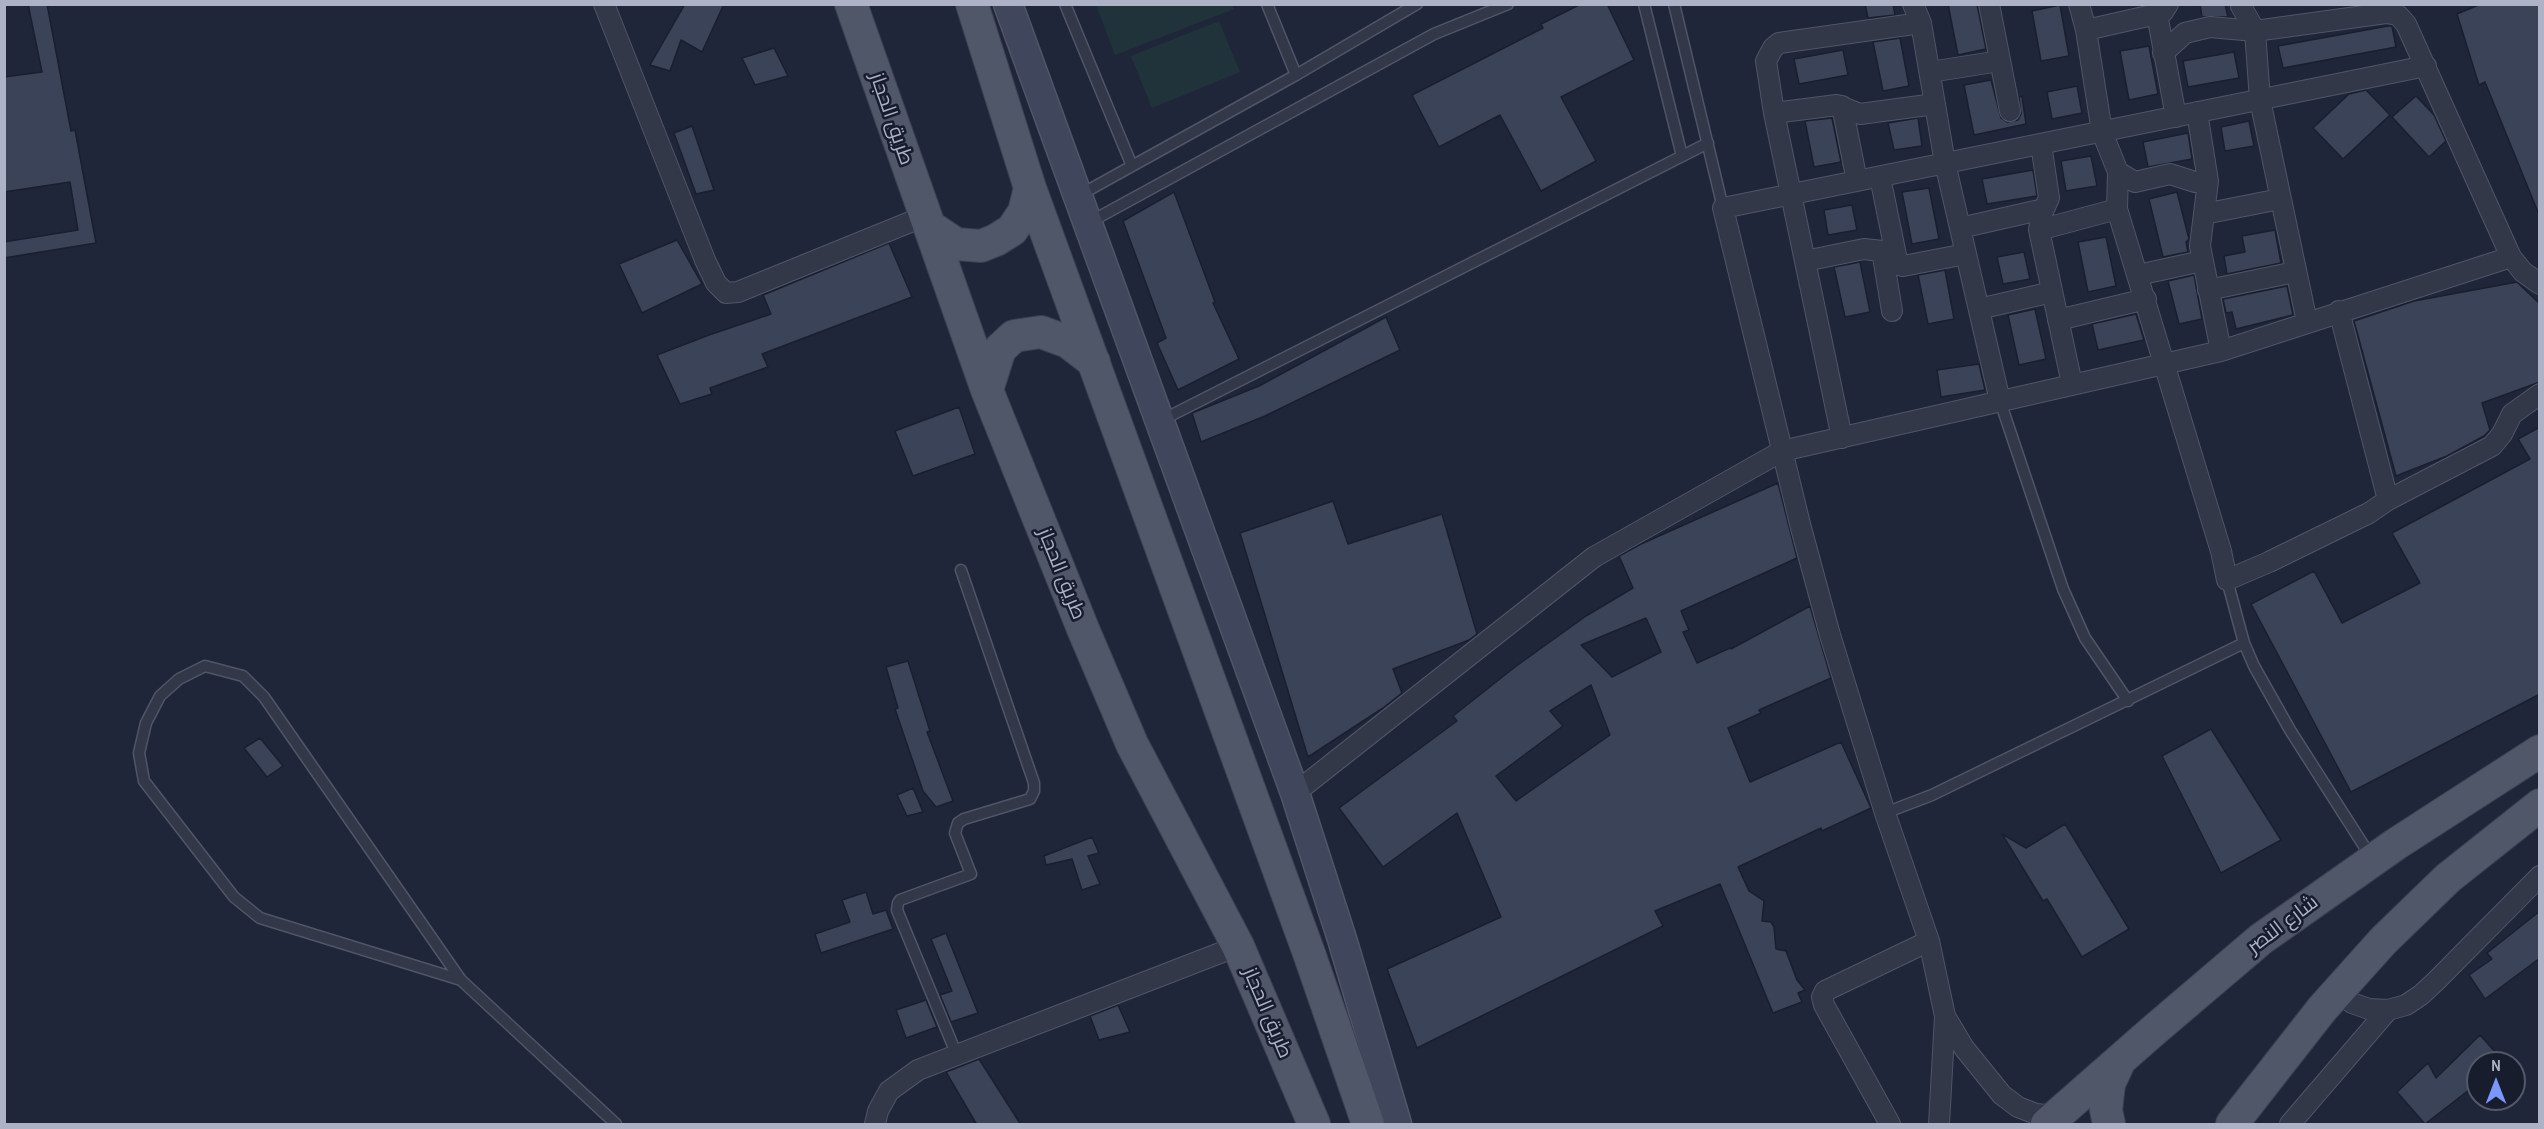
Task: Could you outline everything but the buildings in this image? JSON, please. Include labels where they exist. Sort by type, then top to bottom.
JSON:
[{"type":"main road","name":"طريق الحجاز","points":[[851,4],[987,390],[1083,629],[1132,744],[1238,946],[1314,1125]]},
{"type":"main road","points":[[972,4],[1030,188],[1310,956],[1368,1125]]},
{"type":"main road","points":[[1008,4],[1295,793],[1342,939],[1397,1125]]},
{"type":"main road","points":[[927,221],[956,244],[981,246],[1012,230],[1024,212],[1030,188]]},
{"type":"main road","points":[[987,390],[1000,349],[1014,336],[1041,332],[1068,342],[1094,362]]},
{"type":"main road","name":"شارع النصر","points":[[2051,1120],[2261,939],[2373,860],[2540,751]]},
{"type":"main road","points":[[2232,1125],[2337,992],[2383,941],[2448,878],[2540,805]]},
{"type":"main road","points":[[2109,1125],[2106,1110],[2109,1084],[2121,1059]]},
{"type":"street","points":[[604,4],[705,260],[716,283],[726,292],[738,292],[927,221]]},
{"type":"street","points":[[1913,4],[1921,23],[1945,164],[2001,401]]},
{"type":"street","points":[[1989,4],[2010,111]]},
{"type":"street","points":[[2079,4],[2086,30],[2102,132],[2118,172],[2117,209],[2166,363],[2221,551],[2227,580],[2320,538],[2492,446],[2502,434],[2512,414],[2540,394]]},
{"type":"street","points":[[2241,6],[2255,31],[2260,100],[2307,322]]},
{"type":"street","points":[[2086,30],[2163,9],[2163,53],[2176,117]]},
{"type":"street","points":[[2163,53],[2185,33],[2210,27],[2255,31],[2392,13],[2406,24],[2511,257],[2523,272],[2540,284]]},
{"type":"street","points":[[1842,438],[1774,113],[1766,61],[1773,48],[1779,44],[1921,23]]},
{"type":"street","points":[[1930,72],[2001,61]]},
{"type":"street","points":[[1939,1125],[1945,1016],[1929,941],[1885,813],[1830,635],[1782,451],[1723,208],[2426,66]]},
{"type":"street","points":[[1774,113],[1830,105],[1842,106],[1860,114],[1935,104]]},
{"type":"street","points":[[1842,106],[1857,181]]},
{"type":"street","points":[[2198,112],[2208,181],[2201,230],[2202,261],[2220,351]]},
{"type":"street","points":[[2041,144],[2049,198],[2041,216],[2039,230],[2072,384]]},
{"type":"street","points":[[2118,172],[2134,182],[2170,174],[2195,182],[2208,181]]},
{"type":"street","points":[[1880,177],[1899,265]]},
{"type":"street","points":[[2205,214],[2280,199]]},
{"type":"street","points":[[1960,228],[2044,209]]},
{"type":"street","points":[[2039,230],[2117,209]]},
{"type":"street","points":[[1805,261],[1863,249],[1882,251],[1899,265],[1907,266],[1966,254]]},
{"type":"street","points":[[1882,251],[1892,311]]},
{"type":"street","points":[[1295,793],[1594,557],[1782,451],[2220,351],[2511,257]]},
{"type":"street","points":[[2138,275],[2202,261]]},
{"type":"street","points":[[2208,290],[2295,272]]},
{"type":"street","points":[[1979,309],[2052,292]]},
{"type":"street","points":[[2058,320],[2146,299]]},
{"type":"street","points":[[2338,311],[2388,500]]},
{"type":"street","points":[[2337,992],[2352,1003],[2369,1009],[2388,1010],[2406,1005],[2421,995],[2540,876]]},
{"type":"street","points":[[1890,1125],[1824,1005],[1822,997],[1825,991],[1929,941]]},
{"type":"street","points":[[875,1125],[878,1111],[889,1090],[918,1070],[956,1053],[1238,946]]},
{"type":"street","points":[[2290,1125],[2388,1010]]},
{"type":"street","points":[[1945,1016],[1964,1048],[2002,1095],[2027,1111],[2051,1120]]},
{"type":"lane","points":[[1065,4],[1132,166]]},
{"type":"lane","points":[[1267,4],[1296,75]]},
{"type":"lane","points":[[1078,196],[1296,75],[1417,4]]},
{"type":"lane","points":[[1088,223],[1434,34],[1508,4]]},
{"type":"lane","points":[[1644,4],[1682,156]]},
{"type":"lane","points":[[1674,4],[1723,208]]},
{"type":"lane","points":[[1160,422],[1708,143]]},
{"type":"lane","points":[[2001,401],[2063,589],[2085,638],[2128,701]]},
{"type":"lane","points":[[956,1053],[897,910],[898,903],[900,900],[971,874],[955,833],[958,823],[964,819],[1030,799],[1034,791],[961,570]]},
{"type":"lane","points":[[2227,580],[2244,643],[2290,730],[2373,860]]},
{"type":"lane","points":[[1885,813],[1932,795],[2244,643]]},
{"type":"lane","points":[[462,980],[260,918],[234,897],[144,781],[139,753],[146,723],[160,696],[179,679],[205,666],[243,676],[264,697],[462,980],[616,1125]]},
{"type":"shaded area","points":[[1232,4],[1234,9],[1115,55],[1096,5]]},
{"type":"shaded area","points":[[1219,21],[1240,72],[1152,108],[1131,56]]}]
